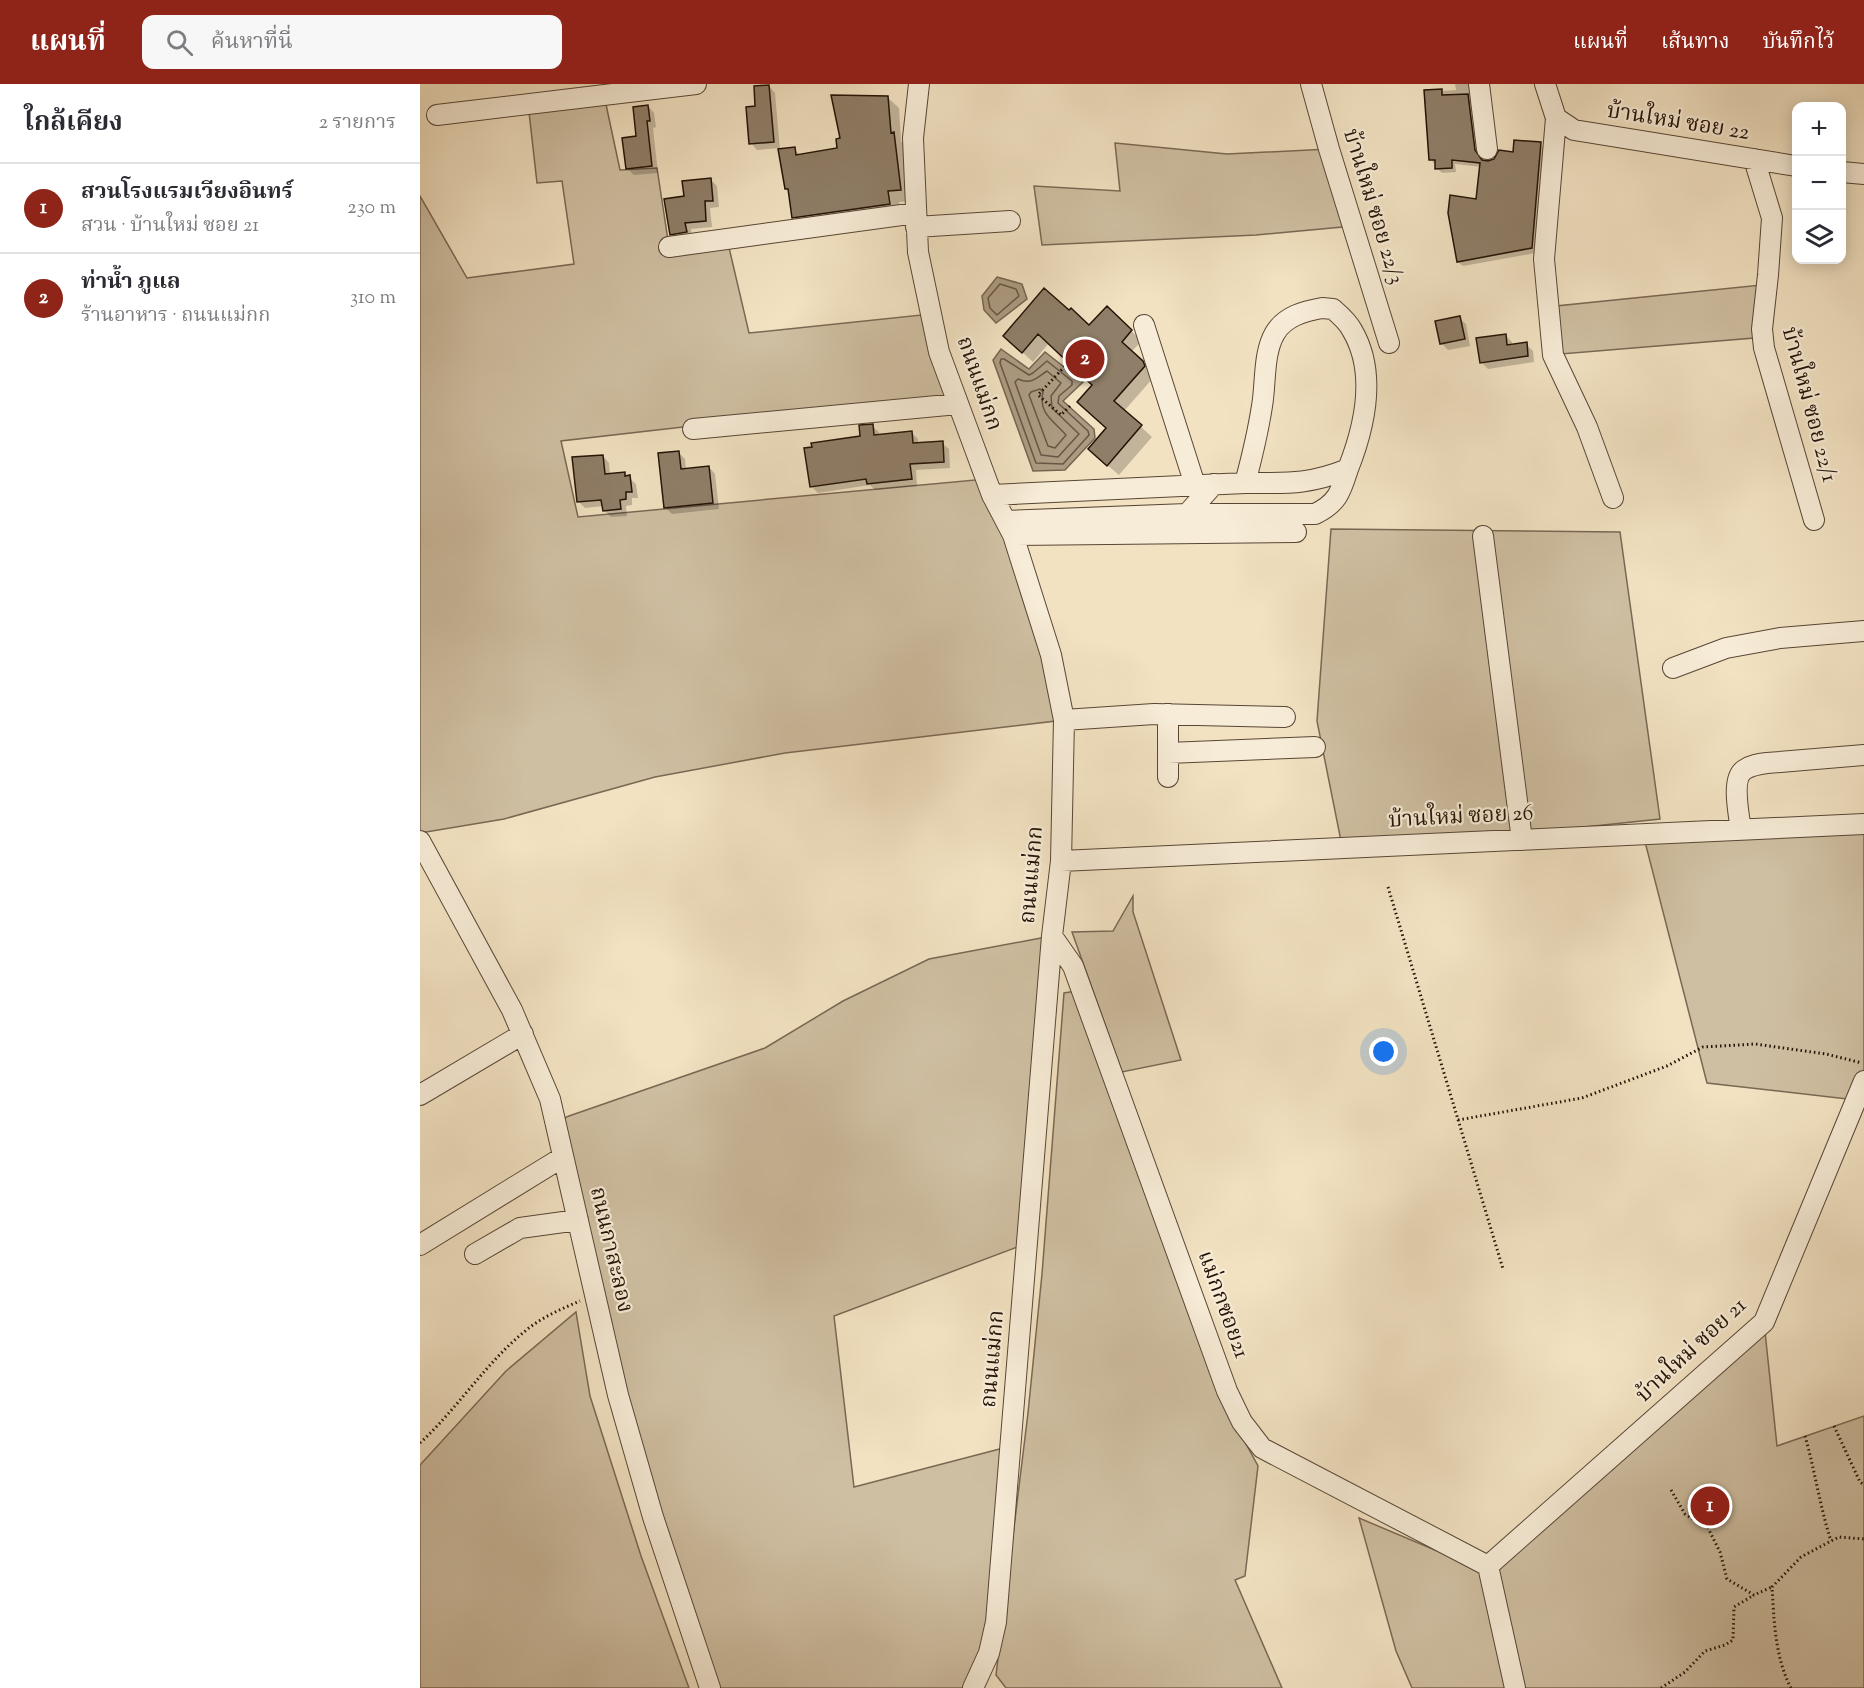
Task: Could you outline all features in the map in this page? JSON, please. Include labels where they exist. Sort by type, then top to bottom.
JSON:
[{"type":"street","points":[[437,115],[696,84]]},
{"type":"street","name":"ถนนแม่กก","points":[[919,84],[913,138],[918,252],[939,352],[992,495],[1009,528],[1051,655],[1064,720],[1061,861],[1052,936],[996,1622],[989,1653],[973,1688]]},
{"type":"street","name":"บ้านใหม่ ซอย 22/3","points":[[1311,84],[1389,343]]},
{"type":"street","points":[[1479,84],[1487,149]]},
{"type":"street","points":[[1545,84],[1556,118],[1544,259],[1553,355],[1587,427],[1613,498]]},
{"type":"street","name":"บ้านใหม่ ซอย 22","points":[[1556,118],[1574,130],[1792,165]]},
{"type":"street","name":"บ้านใหม่ ซอย 22/1","points":[[1754,159],[1772,218],[1762,329],[1764,348],[1814,520]]},
{"type":"street","points":[[1846,172],[1864,174]]},
{"type":"street","points":[[669,247],[916,220],[1010,221]]},
{"type":"street","points":[[1009,528],[1187,514],[1315,514],[1334,503],[1355,451],[1365,410],[1368,379],[1352,329],[1333,309],[1304,311],[1287,320],[1275,333],[1267,359],[1263,403],[1245,483]]},
{"type":"street","points":[[1144,325],[1205,484]]},
{"type":"street","points":[[693,429],[958,404]]},
{"type":"street","points":[[992,495],[1205,484],[1300,483],[1324,478],[1348,469]]},
{"type":"street","points":[[1187,514],[1205,484]]},
{"type":"street","points":[[1009,528],[1296,532]]},
{"type":"street","points":[[1483,536],[1522,840]]},
{"type":"street","points":[[1673,668],[1726,648],[1780,638],[1864,631]]},
{"type":"street","points":[[1064,720],[1168,714],[1285,717]]},
{"type":"street","points":[[1168,714],[1168,777]]},
{"type":"street","points":[[1168,753],[1315,747]]},
{"type":"street","points":[[1741,830],[1737,784],[1742,771],[1751,766],[1767,763],[1864,755]]},
{"type":"street","name":"บ้านใหม่ ซอย 26","points":[[1061,861],[1864,824]]},
{"type":"street","name":"ถนนกาสะลอง","points":[[420,841],[488,963],[523,1034],[550,1099],[618,1395],[652,1517],[710,1688]]},
{"type":"street","name":"แม่กกซอย21","points":[[1052,936],[1073,966],[1227,1391],[1242,1422],[1262,1448],[1488,1566]]},
{"type":"street","points":[[420,1095],[523,1034]]},
{"type":"street","name":"บ้านใหม่ ซอย 21","points":[[1488,1566],[1764,1322],[1864,1081]]},
{"type":"street","points":[[420,1245],[563,1157]]},
{"type":"street","points":[[475,1254],[520,1228],[578,1220]]},
{"type":"street","points":[[1488,1566],[1515,1688]]},
{"type":"path","points":[[1068,363],[1038,395],[1061,415],[1071,406]]},
{"type":"path","points":[[1388,887],[1503,1269]]},
{"type":"path","points":[[1458,1120],[1582,1098],[1667,1066],[1703,1047],[1755,1044],[1826,1054],[1864,1063]]},
{"type":"path","points":[[420,1443],[435,1429],[498,1356],[525,1331],[558,1311],[596,1294]]},
{"type":"path","points":[[1834,1426],[1860,1482],[1864,1485]]},
{"type":"path","points":[[1805,1436],[1822,1513],[1831,1541]]},
{"type":"path","points":[[1671,1490],[1685,1514],[1708,1528],[1720,1552],[1728,1579],[1754,1595]]},
{"type":"path","points":[[1661,1688],[1685,1672],[1706,1651],[1733,1640],[1734,1607],[1772,1587],[1801,1557],[1839,1537],[1864,1539]]},
{"type":"path","points":[[1772,1587],[1774,1630],[1791,1688]]},
{"type":"shaded area","points":[[604,95],[620,170],[657,168],[669,247],[727,239],[749,333],[931,314],[955,396],[561,441],[578,517],[986,479],[1064,720],[785,753],[655,777],[504,819],[420,833],[420,196],[467,278],[574,264],[562,181],[537,183],[529,112]]},
{"type":"shaded area","points":[[1115,143],[1227,154],[1329,149],[1353,226],[1256,235],[1042,245],[1034,186],[1120,191]]},
{"type":"shaded area","points":[[1761,285],[1754,338],[1561,354],[1556,306]]},
{"type":"shaded area","points":[[1331,529],[1620,532],[1660,819],[1537,832],[1341,841],[1317,721]]},
{"type":"shaded area","points":[[1864,824],[1864,1081],[1856,1100],[1707,1083],[1643,834]]},
{"type":"shaded area","points":[[1133,896],[1133,912],[1181,1060],[1122,1072],[1072,932],[1113,931]]},
{"type":"shaded area","points":[[1052,936],[1028,1243],[834,1316],[854,1487],[1011,1446],[993,1632],[965,1688],[710,1688],[653,1517],[555,1122],[765,1048],[843,1001],[929,959]]},
{"type":"shaded area","points":[[1076,991],[1245,1442],[1258,1466],[1245,1576],[1235,1580],[1282,1688],[1006,1688],[996,1675],[1028,1413],[1042,1274],[1064,993]]},
{"type":"shaded area","points":[[576,1312],[590,1396],[641,1556],[689,1688],[420,1688],[420,1465],[506,1371]]},
{"type":"shaded area","points":[[1764,1322],[1777,1446],[1864,1416],[1864,1688],[1515,1688],[1488,1566]]},
{"type":"shaded area","points":[[1359,1518],[1480,1569],[1506,1688],[1412,1688],[1396,1651]]},
{"type":"water","points":[[997,277],[1022,284],[1027,299],[996,323],[984,310],[982,296]]},
{"type":"water","points":[[1001,349],[1029,369],[1045,352],[1083,382],[1063,401],[1094,429],[1095,438],[1065,470],[1033,471],[993,360]]},
{"type":"building","points":[[769,85],[774,142],[749,144],[746,107],[755,106],[754,86]]},
{"type":"building","points":[[1442,89],[1442,95],[1468,94],[1475,150],[1482,160],[1494,159],[1499,150],[1513,152],[1514,140],[1541,142],[1532,248],[1457,262],[1448,213],[1450,195],[1476,199],[1480,163],[1452,160],[1452,168],[1435,169],[1435,160],[1429,160],[1424,90]]},
{"type":"building","points":[[831,95],[888,96],[891,133],[894,132],[901,190],[888,191],[890,204],[792,218],[788,189],[785,189],[778,149],[795,147],[796,155],[837,148],[836,139],[840,138]]},
{"type":"building","points":[[648,105],[650,121],[647,121],[652,166],[626,169],[622,138],[636,136],[633,107]]},
{"type":"building","points":[[711,178],[713,201],[705,201],[706,221],[685,223],[687,232],[670,235],[664,199],[684,196],[682,181]]},
{"type":"building","points":[[1044,288],[1089,325],[1107,306],[1132,330],[1122,342],[1143,361],[1145,366],[1114,401],[1142,425],[1107,466],[1088,449],[1106,428],[1077,402],[1092,385],[1038,334],[1022,353],[1003,336]]},
{"type":"building","points":[[1460,316],[1465,339],[1440,344],[1435,321]]},
{"type":"building","points":[[1506,334],[1507,345],[1527,342],[1528,356],[1480,363],[1476,338]]},
{"type":"building","points":[[873,424],[874,435],[912,431],[913,443],[943,441],[944,462],[910,464],[912,479],[867,484],[866,479],[810,487],[804,448],[812,447],[811,443],[860,436],[859,425]]},
{"type":"building","points":[[679,451],[681,469],[709,466],[713,503],[664,508],[658,453]]},
{"type":"building","points":[[603,455],[605,474],[625,472],[625,476],[630,475],[632,492],[626,492],[626,499],[620,500],[621,509],[603,511],[601,500],[577,502],[572,457]]},
{"type":"place","name":"ท่าน้ำ ภูแล","points":[[1085,359]]},
{"type":"place","name":"สวนโรงแรมเวียงอินทร์","points":[[1710,1506]]}]
